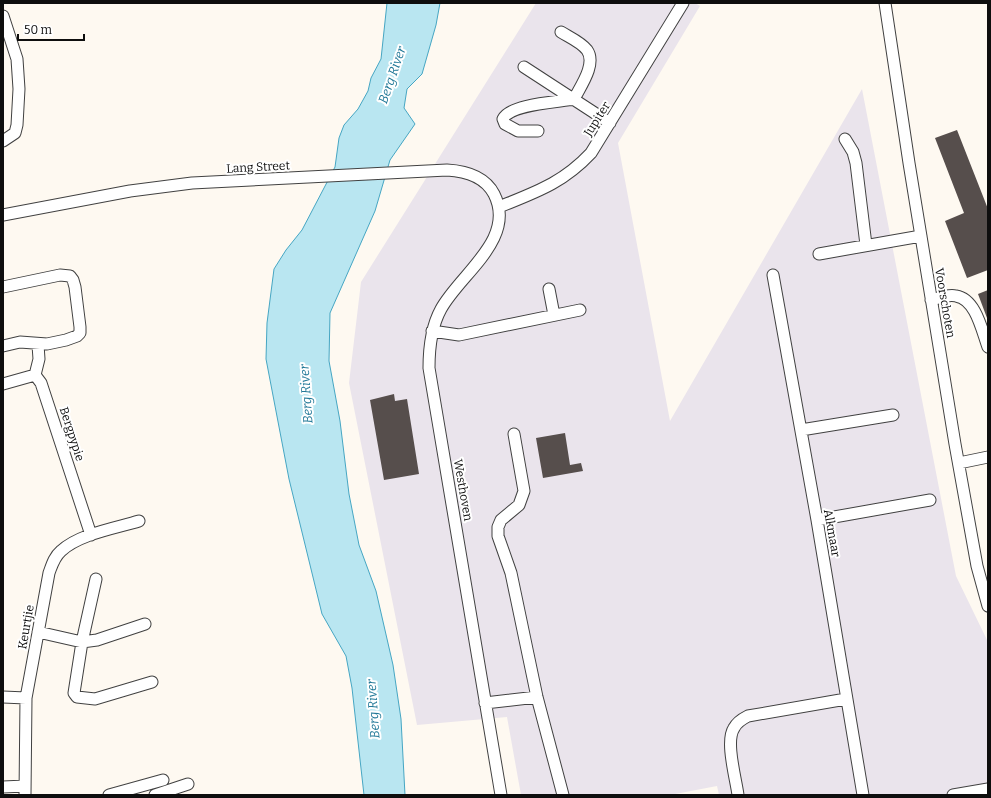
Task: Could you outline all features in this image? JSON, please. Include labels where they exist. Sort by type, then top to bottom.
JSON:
[{"type":"street","name":"Voorschoten","points":[[885,3],[920,236],[980,579],[988,606]]},
{"type":"street","name":"Jupiter","points":[[499,207],[565,178],[591,153],[682,4]]},
{"type":"street","points":[[3,16],[17,59],[19,89],[17,125],[15,133],[3,141]]},
{"type":"street","points":[[561,32],[581,44],[588,51],[590,58],[586,75],[574,99]]},
{"type":"street","points":[[524,67],[610,123]]},
{"type":"street","points":[[538,131],[518,131],[505,124],[504,119],[509,112],[520,108],[574,99]]},
{"type":"street","points":[[845,139],[853,152],[856,163],[866,245]]},
{"type":"street","name":"Lang Street","points":[[3,215],[130,191],[192,183],[447,170],[470,174],[486,184],[493,192],[499,207]]},
{"type":"street","name":"Westhoven","points":[[499,207],[500,218],[494,238],[447,299],[432,331],[429,351],[429,368],[501,795]]},
{"type":"street","points":[[819,254],[920,236]]},
{"type":"street","points":[[3,287],[66,275],[73,280],[80,333],[77,336],[66,340],[38,345],[20,342],[3,346]]},
{"type":"street","name":"Alkmaar","points":[[772,275],[817,520],[863,795]]},
{"type":"street","points":[[549,289],[554,315]]},
{"type":"street","points":[[931,300],[955,296],[962,297],[968,302],[973,310],[988,347]]},
{"type":"street","points":[[432,331],[459,335],[580,310]]},
{"type":"street","points":[[3,384],[35,375],[39,359],[38,345]]},
{"type":"street","name":"Bergpypie","points":[[35,375],[45,393],[91,535]]},
{"type":"street","points":[[800,430],[893,414]]},
{"type":"street","points":[[514,434],[524,491],[519,504],[501,520],[498,527],[498,536],[512,573],[537,697],[563,795]]},
{"type":"street","points":[[959,463],[988,457]]},
{"type":"street","points":[[817,520],[930,500]]},
{"type":"street","name":"Keurtjie","points":[[25,791],[26,698],[49,573],[54,561],[61,551],[91,535],[140,521]]},
{"type":"street","points":[[96,579],[82,642],[74,688],[77,698],[95,699],[152,682]]},
{"type":"street","points":[[38,632],[82,642],[97,640],[145,624]]},
{"type":"street","points":[[3,697],[26,698]]},
{"type":"street","points":[[486,703],[537,697]]},
{"type":"street","points":[[738,795],[730,740],[733,729],[739,721],[748,716],[846,699]]},
{"type":"street","points":[[109,795],[163,780]]},
{"type":"street","points":[[156,795],[188,784]]},
{"type":"street","points":[[3,787],[25,791]]},
{"type":"street","points":[[954,795],[968,794],[988,789]]},
{"type":"shaded area","points":[[536,3],[695,3],[700,6],[618,143],[670,421],[862,89],[956,576],[988,642],[988,795],[719,795],[717,786],[670,795],[521,795],[507,717],[417,725],[349,383],[361,282]]},
{"type":"water","name":"Berg River","points":[[387,3],[440,3],[436,25],[422,74],[407,89],[404,108],[415,124],[390,160],[375,211],[330,313],[329,361],[340,421],[349,494],[359,545],[376,591],[393,665],[401,719],[405,795],[364,795],[352,688],[346,656],[322,614],[289,479],[266,359],[267,323],[274,269],[286,250],[302,230],[335,167],[339,138],[344,125],[358,109],[368,91],[371,78],[381,59]]},
{"type":"building","points":[[957,130],[988,209],[988,270],[967,278],[945,221],[964,213],[935,138]]},
{"type":"building","points":[[988,290],[988,318],[987,318],[978,294]]},
{"type":"building","points":[[394,394],[395,401],[407,399],[419,474],[384,480],[370,400]]},
{"type":"building","points":[[565,433],[570,465],[581,463],[583,471],[543,478],[536,438]]}]
